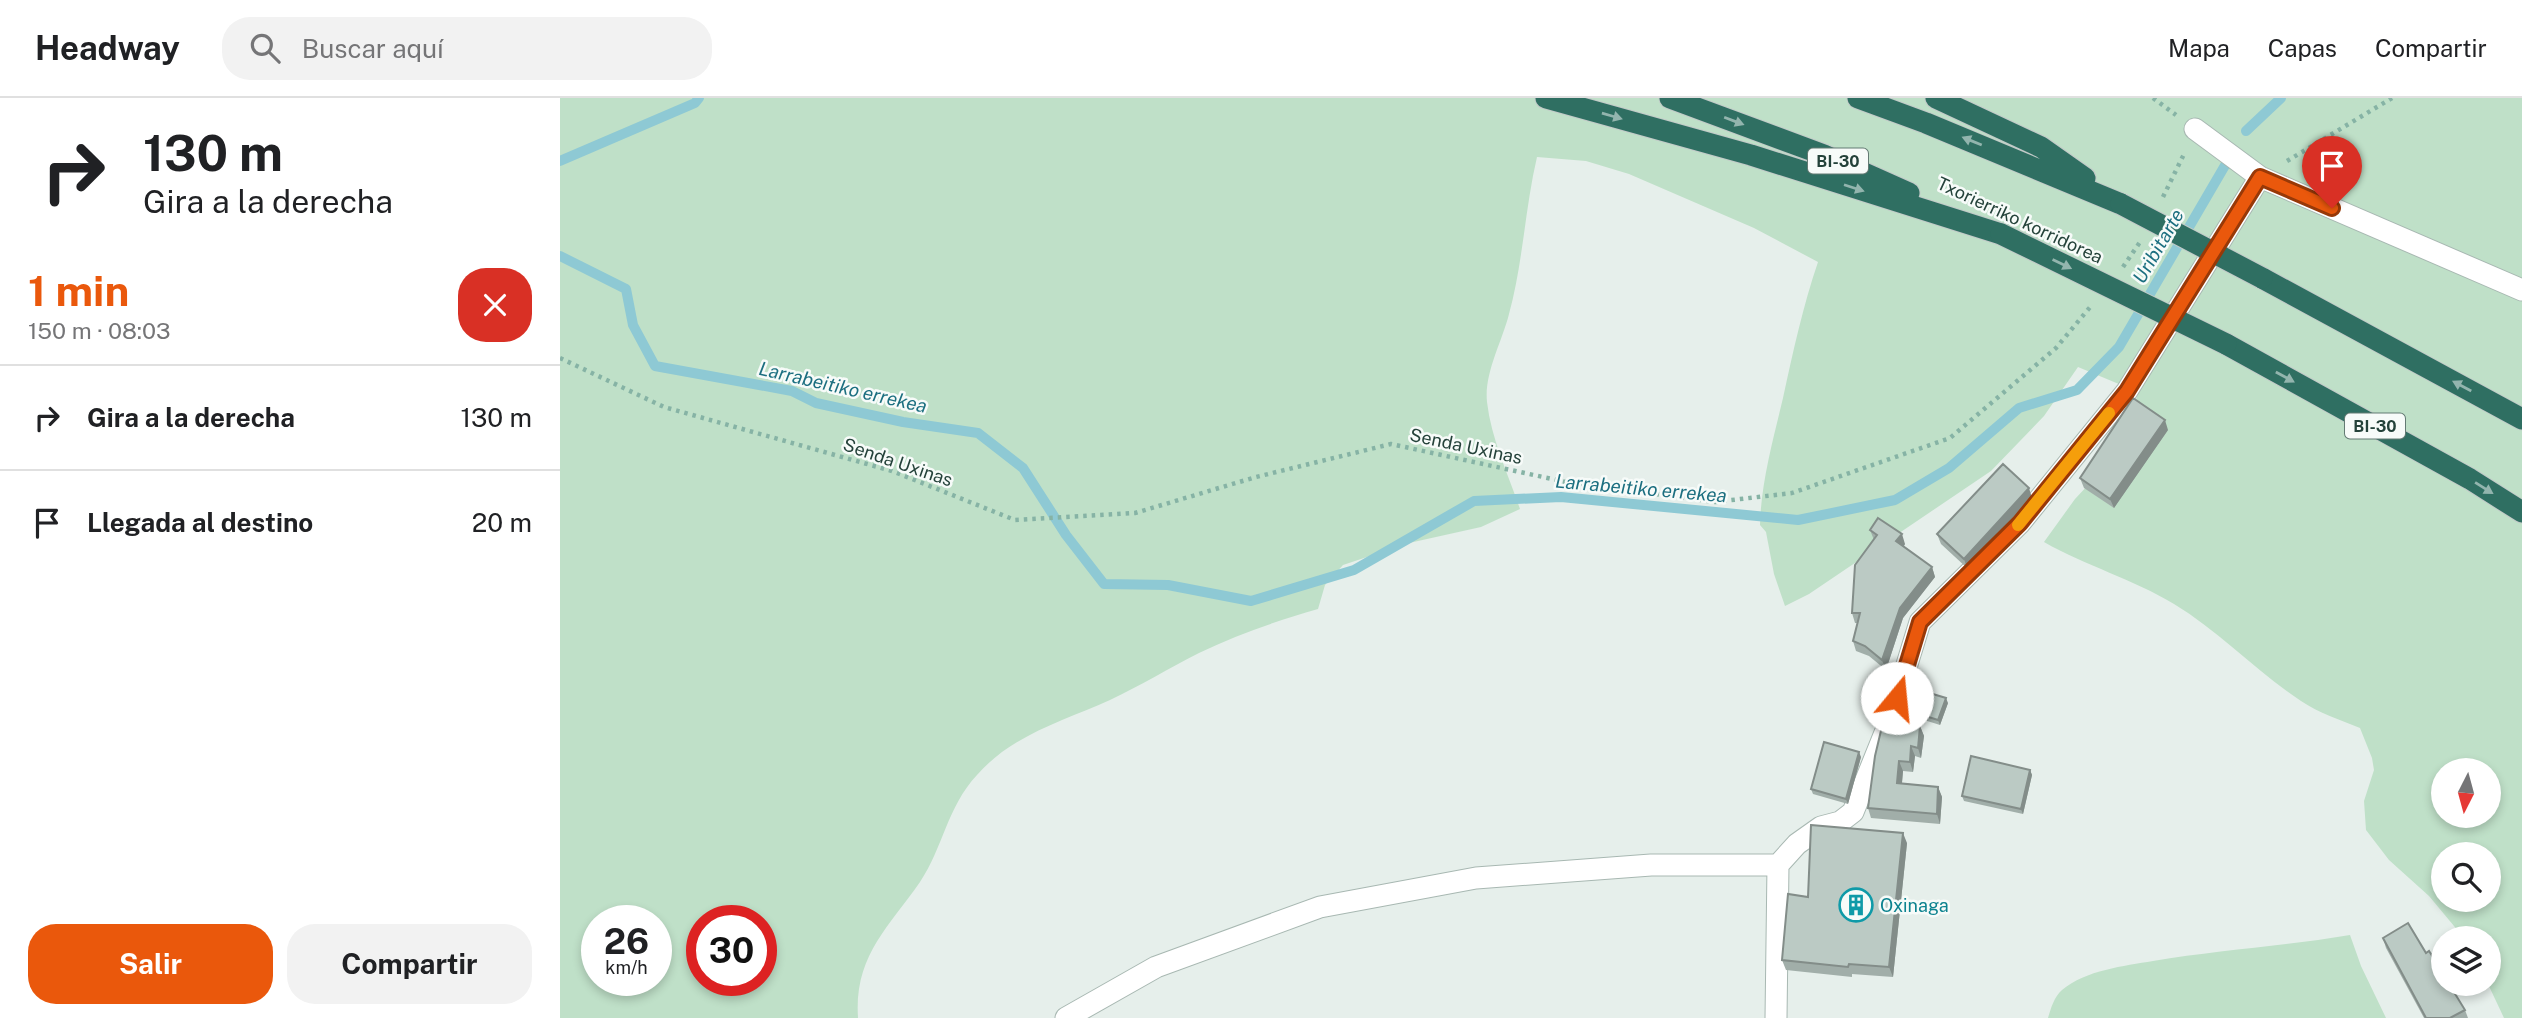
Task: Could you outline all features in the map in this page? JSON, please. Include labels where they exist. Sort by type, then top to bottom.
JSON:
[{"type":"highway","points":[[1546,98],[1751,155],[2001,234]]},
{"type":"highway","name":"Txorierriko korridorea","points":[[1670,98],[1824,155],[2001,234],[2226,344],[2470,479],[2522,512]]},
{"type":"highway","points":[[1858,98],[2038,157]]},
{"type":"highway","points":[[1936,98],[2121,204],[2522,419]]},
{"type":"street","points":[[2195,129],[2260,177],[2522,290]]},
{"type":"street","points":[[1776,1018],[1778,865],[1797,844],[1821,827],[1840,822],[1853,812],[1889,723],[1920,622],[2020,523],[2127,391],[2260,177]]},
{"type":"street","points":[[1066,1018],[1156,967],[1320,907],[1476,878],[1651,865],[1778,865]]},
{"type":"path","points":[[2260,177],[2392,98]]},
{"type":"path","points":[[2158,208],[2195,129]]},
{"type":"path","points":[[2117,274],[2135,253],[2146,230]]},
{"type":"path","name":"Senda Uxinas","points":[[560,358],[664,407],[892,471],[1015,520],[1135,513],[1256,477],[1391,444],[1566,482],[1715,502],[1792,493],[1950,438],[2056,348],[2091,306]]},
{"type":"green space","points":[[560,98],[2522,98],[2522,1018],[2504,1018],[2494,996],[2501,996],[2501,926],[2454,926],[2442,912],[2501,912],[2501,842],[2431,842],[2431,898],[2389,860],[2366,830],[2364,801],[2374,770],[2360,728],[2322,713],[2301,701],[2174,604],[2044,542],[2075,499],[2104,468],[2132,415],[2138,392],[2078,367],[2044,416],[1991,471],[1809,594],[1785,606],[1774,574],[1766,532],[1760,525],[1761,509],[1768,461],[1818,262],[1754,228],[1629,174],[1586,161],[1537,157],[1514,295],[1491,369],[1487,391],[1492,429],[1520,509],[1481,527],[1409,543],[1343,565],[1325,585],[1318,609],[1258,628],[1214,646],[1110,700],[1039,730],[1006,749],[967,787],[928,869],[875,945],[861,978],[858,1018],[560,1018]]},
{"type":"green space","points":[[2350,935],[2361,966],[2386,1018],[2048,1018],[2055,999],[2062,990],[2082,978],[2106,970],[2178,957]]},
{"type":"building","points":[[2133,398],[2165,420],[2110,499],[2080,478]]},
{"type":"building","points":[[2003,464],[2029,488],[1964,559],[1937,534]]},
{"type":"building","points":[[1878,518],[1902,534],[1896,541],[1932,567],[1900,608],[1882,660],[1865,646],[1853,641],[1860,613],[1852,613],[1855,565],[1877,535],[1870,530]]},
{"type":"building","points":[[1926,692],[1946,698],[1938,720],[1919,714]]},
{"type":"building","points":[[1884,718],[1920,726],[1918,748],[1911,746],[1910,762],[1899,761],[1897,783],[1938,787],[1937,814],[1868,808],[1875,756]]},
{"type":"building","points":[[1824,742],[1859,752],[1846,799],[1811,789]]},
{"type":"building","points":[[1971,756],[2030,770],[2021,809],[1962,796]]},
{"type":"building","name":"Oxinaga","points":[[1811,825],[1903,833],[1889,967],[1849,964],[1848,967],[1782,960],[1788,894],[1808,897]]},
{"type":"building","points":[[2408,923],[2426,953],[2429,951],[2431,954],[2431,996],[2456,996],[2465,1010],[2450,1018],[2426,1018],[2383,938]]},
{"type":"waterway","points":[[560,161],[695,103],[699,98]]},
{"type":"waterway","name":"Uribitarte","points":[[2246,131],[2281,98]]},
{"type":"waterway","name":"Larrabeitiko errekea","points":[[560,256],[626,289],[633,325],[655,366],[792,391],[816,403],[903,422],[978,433],[1023,468],[1066,535],[1104,584],[1168,585],[1251,601],[1354,570],[1474,501],[1561,497],[1798,520],[1895,500],[1949,468],[2019,408],[2077,390],[2119,347],[2227,162]]},
{"type":"slow traffic","points":[[2018,525],[2109,413]]},
{"type":"place","name":"Oxinaga","points":[[1856,905]]},
{"type":"route","points":[[1897,698],[1920,622],[2020,523],[2127,391],[2260,177],[2332,208]]}]
